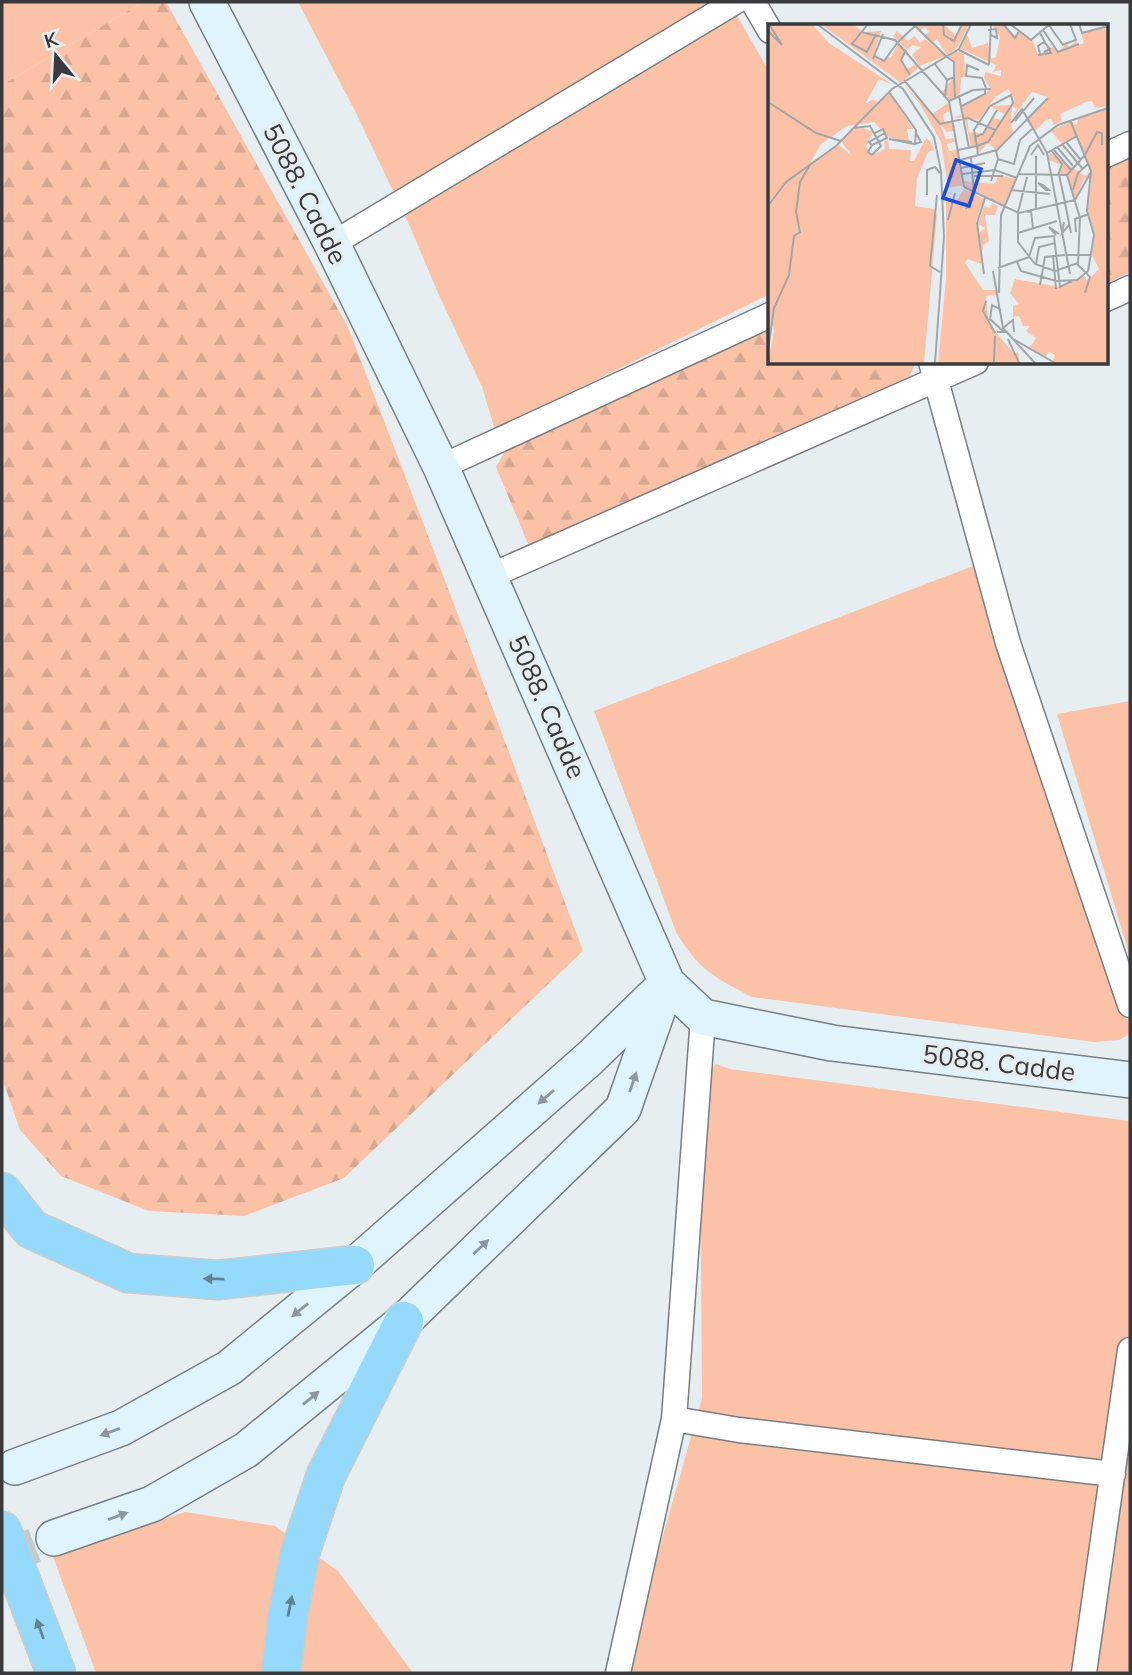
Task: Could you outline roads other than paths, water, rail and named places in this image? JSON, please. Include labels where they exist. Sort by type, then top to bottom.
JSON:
[{"type":"highway","points":[[2,1192],[31,1229],[128,1273],[218,1280],[355,1265]]},
{"type":"highway","points":[[281,1673],[288,1614],[300,1553],[326,1475],[404,1321]]},
{"type":"highway","points":[[2,1531],[56,1673]]},
{"type":"street","name":"5088. Cadde","points":[[206,2],[332,244],[442,467],[667,983],[704,1017],[832,1043],[1130,1080]]},
{"type":"street","points":[[332,244],[735,2]]},
{"type":"street","points":[[753,2],[768,28]]},
{"type":"street","points":[[1108,154],[1130,144]]},
{"type":"street","points":[[1108,298],[1130,288]]},
{"type":"street","points":[[442,467],[768,316]]},
{"type":"street","points":[[490,576],[935,372],[968,364]]},
{"type":"street","points":[[935,372],[1008,643],[1130,1005]]},
{"type":"street","points":[[15,1467],[121,1428],[229,1368],[355,1265],[590,1058],[667,983]]},
{"type":"street","points":[[54,1538],[152,1504],[246,1450],[404,1321],[624,1109],[667,983]]},
{"type":"street","points":[[618,1673],[674,1419],[704,1017]]},
{"type":"street","points":[[1084,1673],[1130,1350]]},
{"type":"street","points":[[674,1419],[739,1430],[1113,1474]]},
{"type":"tunnel","points":[[2,1558],[54,1538]]}]
